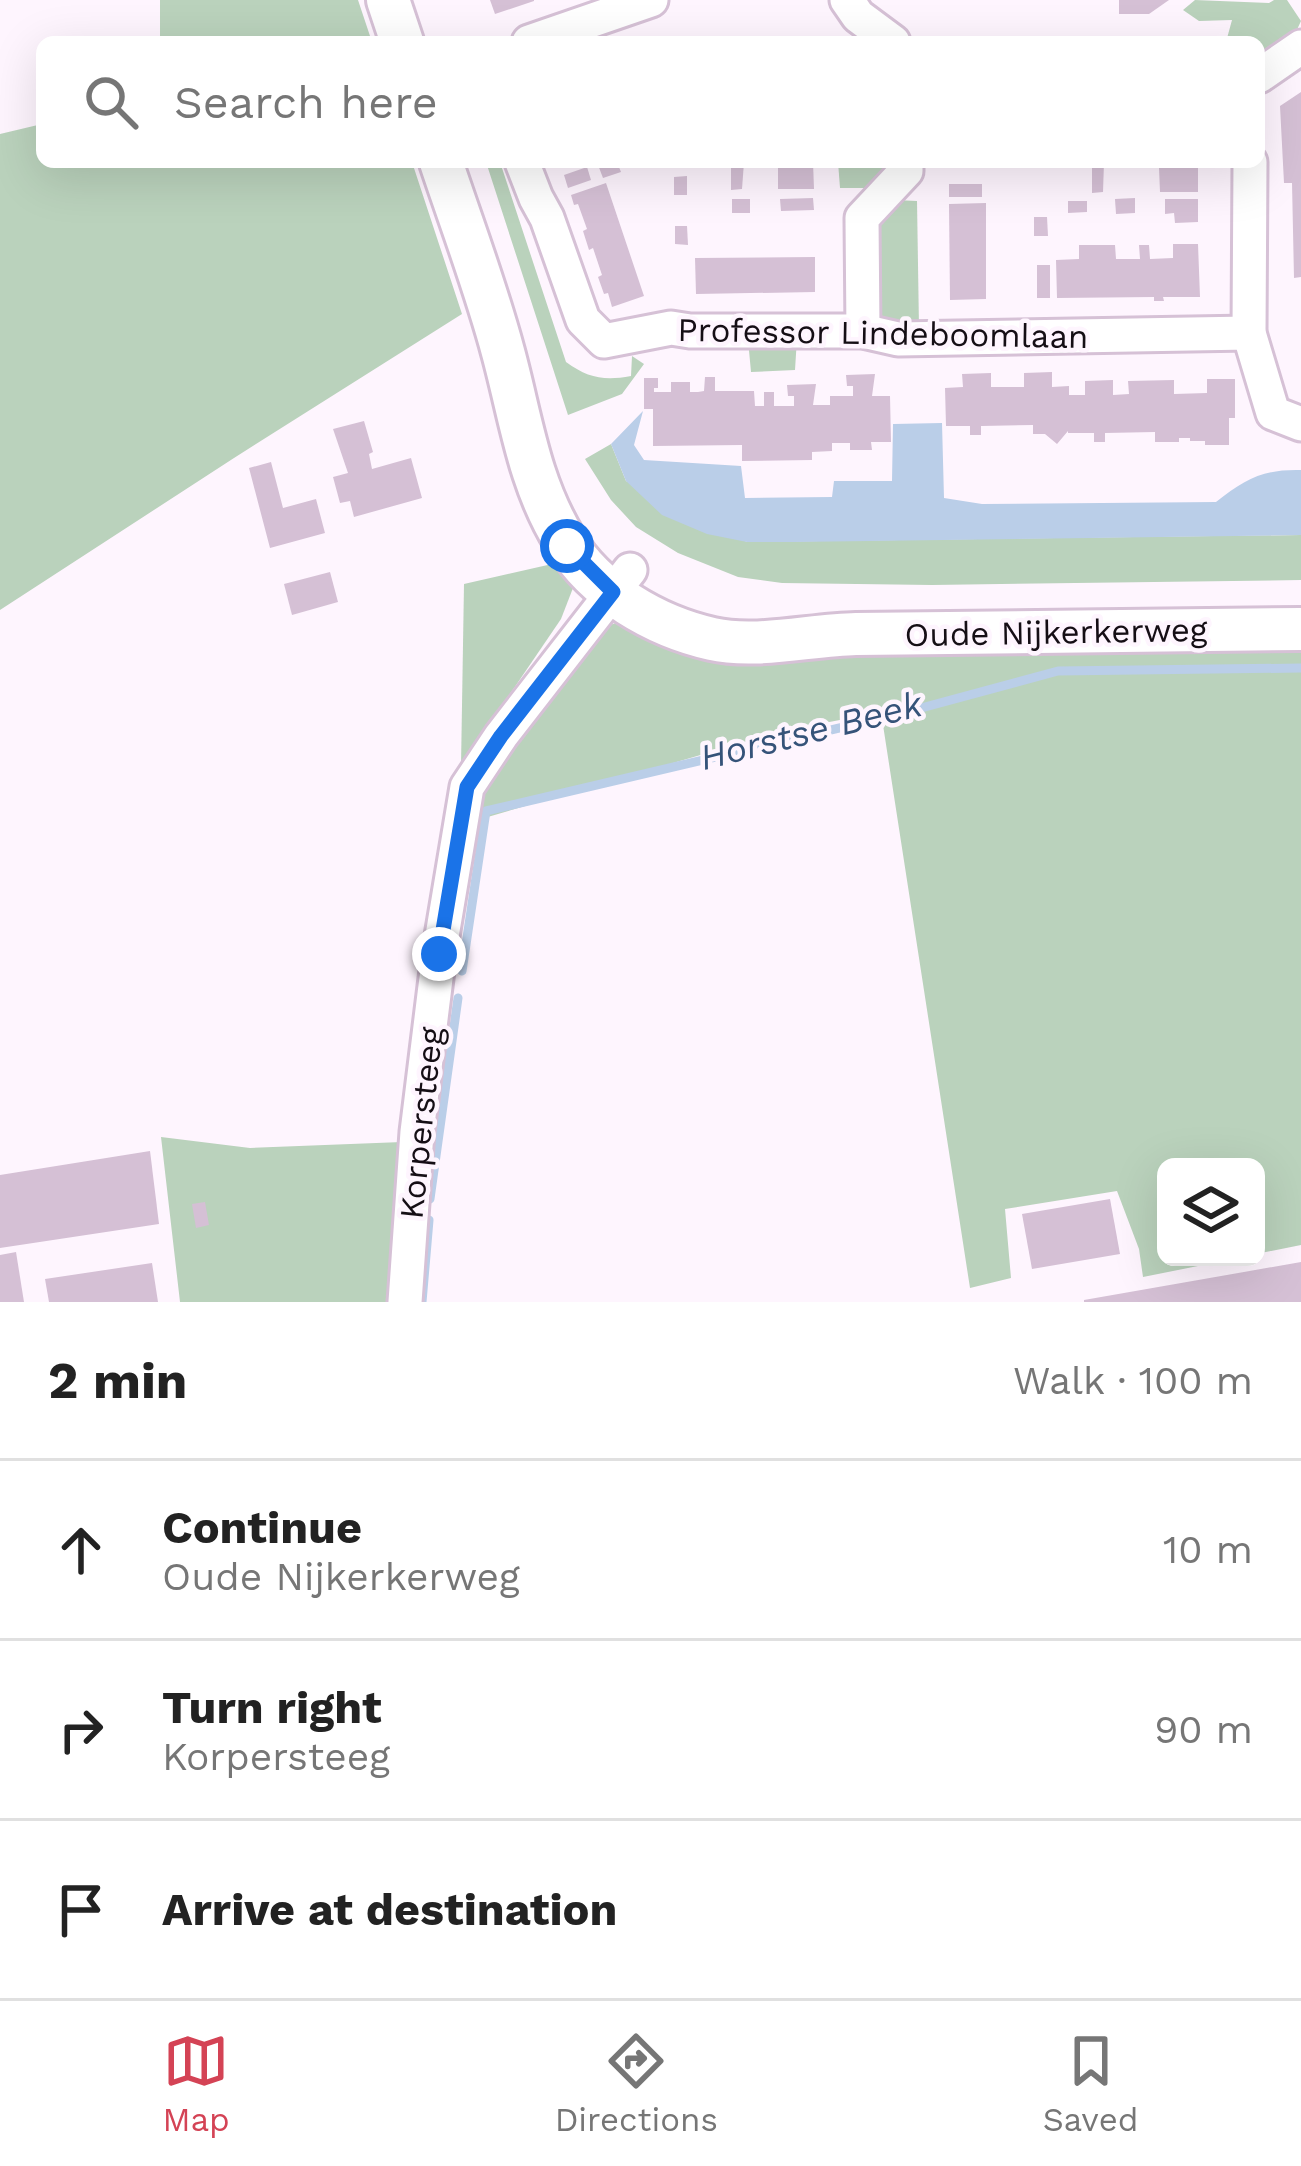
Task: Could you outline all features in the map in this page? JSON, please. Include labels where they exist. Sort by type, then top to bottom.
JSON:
[{"type":"street","points":[[388,0],[400,36]]},
{"type":"street","points":[[547,36],[651,0]]},
{"type":"street","points":[[847,0],[858,16],[885,36]]},
{"type":"street","points":[[1265,72],[1301,47]]},
{"type":"street","name":"Oude Nijkerkerweg","points":[[443,168],[502,349],[577,512],[622,581],[727,621],[812,636],[1301,628]]},
{"type":"street","name":"Professor Lindeboomlaan","points":[[524,168],[584,320],[604,341],[671,328],[689,332],[863,332],[898,339],[1249,333]]},
{"type":"street","points":[[863,332],[862,218],[906,168]]},
{"type":"street","points":[[1250,168],[1249,333],[1273,413],[1301,424]]},
{"type":"street","name":"Korpersteeg","points":[[405,1302],[417,1132],[439,954],[467,787],[622,581]]},
{"type":"green space","points":[[160,0],[358,0],[370,36],[160,36]]},
{"type":"green space","points":[[1195,0],[1287,0],[1301,21],[1294,36],[1265,55],[1265,36],[1228,36],[1232,20],[1199,21],[1183,10]]},
{"type":"green space","points":[[36,125],[36,168],[414,168],[462,314],[0,610],[0,134]]},
{"type":"green space","points":[[488,168],[502,168],[566,362],[604,378],[631,376],[632,356],[644,364],[622,394],[568,415]]},
{"type":"green space","points":[[838,168],[887,168],[869,188],[840,188]]},
{"type":"green space","points":[[894,200],[917,201],[919,329],[875,318],[871,223]]},
{"type":"green space","points":[[797,338],[795,370],[751,372],[748,340]]},
{"type":"green space","points":[[611,444],[626,481],[747,542],[1301,535],[1301,580],[932,585],[782,583],[738,577],[678,553],[636,527],[611,500],[585,459]]},
{"type":"green space","points":[[552,564],[573,588],[561,619],[461,766],[464,584]]},
{"type":"green space","points":[[629,618],[1301,643],[1301,1245],[1265,1252],[1265,1158],[1157,1158],[1157,1266],[1198,1266],[1143,1277],[1139,1249],[1117,1191],[1005,1209],[1011,1278],[970,1288],[881,712],[783,731],[474,821],[487,779],[602,628]]},
{"type":"green space","points":[[161,1137],[250,1148],[402,1142],[390,1302],[180,1302]]},
{"type":"water","points":[[643,411],[634,445],[644,460],[741,466],[745,498],[832,497],[834,481],[892,481],[893,424],[942,423],[944,498],[982,504],[1216,502],[1255,477],[1301,470],[1301,535],[747,542],[707,534],[662,515],[626,481],[611,444]]},
{"type":"building","points":[[490,0],[534,0],[534,1],[495,14]]},
{"type":"building","points":[[1119,0],[1169,0],[1149,14],[1119,14]]},
{"type":"building","points":[[1301,92],[1301,277],[1294,278],[1292,183],[1284,183],[1280,106]]},
{"type":"building","points":[[587,168],[591,180],[568,188],[564,175]]},
{"type":"building","points":[[599,168],[619,168],[621,172],[603,178]]},
{"type":"building","points":[[731,168],[744,168],[742,189],[731,190]]},
{"type":"building","points":[[778,168],[813,168],[814,189],[778,189]]},
{"type":"building","points":[[1092,168],[1104,168],[1103,192],[1092,193]]},
{"type":"building","points":[[1159,168],[1198,168],[1198,192],[1160,192]]},
{"type":"building","points":[[687,176],[687,195],[674,195],[674,177]]},
{"type":"building","points":[[606,183],[644,296],[612,307],[571,195]]},
{"type":"building","points":[[949,184],[982,184],[982,197],[949,197]]},
{"type":"building","points":[[813,198],[814,210],[781,211],[780,199]]},
{"type":"building","points":[[1135,198],[1135,213],[1116,214],[1115,199]]},
{"type":"building","points":[[732,199],[750,199],[750,213],[732,213]]},
{"type":"building","points":[[1165,199],[1198,199],[1198,222],[1175,223],[1174,213],[1165,214]]},
{"type":"building","points":[[1068,201],[1087,201],[1087,212],[1068,213]]},
{"type":"building","points":[[986,203],[986,299],[950,300],[949,204]]},
{"type":"building","points":[[1034,217],[1047,217],[1048,236],[1034,236]]},
{"type":"building","points":[[675,226],[687,226],[688,245],[675,244]]},
{"type":"building","points":[[1173,244],[1198,244],[1200,297],[1163,297],[1164,301],[1154,301],[1154,297],[1057,298],[1056,260],[1079,259],[1079,245],[1115,245],[1116,259],[1140,259],[1139,245],[1149,245],[1150,259],[1173,258]]},
{"type":"building","points":[[815,257],[815,292],[696,294],[695,258]]},
{"type":"building","points":[[1037,265],[1050,265],[1050,298],[1037,298]]},
{"type":"building","points":[[1052,372],[1052,387],[1069,386],[1069,395],[1085,395],[1085,381],[1113,380],[1113,395],[1129,394],[1128,381],[1174,380],[1174,394],[1207,393],[1207,379],[1235,379],[1229,445],[1205,445],[1205,441],[1190,438],[1155,442],[1155,432],[1105,433],[1105,442],[1094,442],[1094,433],[1068,431],[1057,444],[1045,434],[1033,434],[1033,425],[981,426],[981,435],[970,435],[970,426],[946,426],[945,388],[963,387],[962,374],[991,373],[991,387],[1024,387],[1024,373]]},
{"type":"building","points":[[875,374],[872,396],[890,396],[891,442],[871,442],[872,450],[850,450],[850,443],[832,443],[832,451],[812,452],[812,460],[742,461],[742,445],[653,446],[653,409],[644,409],[644,378],[658,378],[654,392],[671,392],[671,382],[690,382],[690,392],[698,392],[704,391],[705,377],[715,377],[715,391],[754,391],[755,406],[764,406],[764,392],[774,392],[774,406],[794,406],[787,385],[816,384],[813,405],[830,405],[830,396],[853,396],[846,375]]},
{"type":"building","points":[[364,421],[373,452],[369,454],[372,469],[411,458],[422,498],[354,517],[350,501],[340,503],[333,477],[348,473],[333,429]]},
{"type":"building","points":[[271,462],[283,508],[316,499],[325,533],[270,548],[249,468]]},
{"type":"building","points":[[330,572],[338,602],[292,615],[284,584]]},
{"type":"building","points":[[150,1151],[159,1224],[0,1248],[0,1175]]},
{"type":"building","points":[[1110,1199],[1120,1254],[1032,1269],[1022,1214]]},
{"type":"building","points":[[205,1202],[209,1225],[196,1228],[192,1204]]},
{"type":"building","points":[[16,1252],[24,1302],[0,1302],[0,1255]]},
{"type":"building","points":[[1301,1262],[1301,1302],[1084,1302],[1084,1300]]},
{"type":"building","points":[[152,1263],[158,1302],[49,1302],[45,1279]]},
{"type":"waterway","name":"Horstse Beek","points":[[462,971],[486,811],[899,714],[1058,671],[1301,668]]},
{"type":"waterway","name":"Horstse Beek","points":[[430,1199],[458,998]]},
{"type":"waterway","name":"Horstse Beek","points":[[422,1302],[429,1220]]},
{"type":"route","points":[[439,954],[467,787],[613,592],[567,546]]}]
